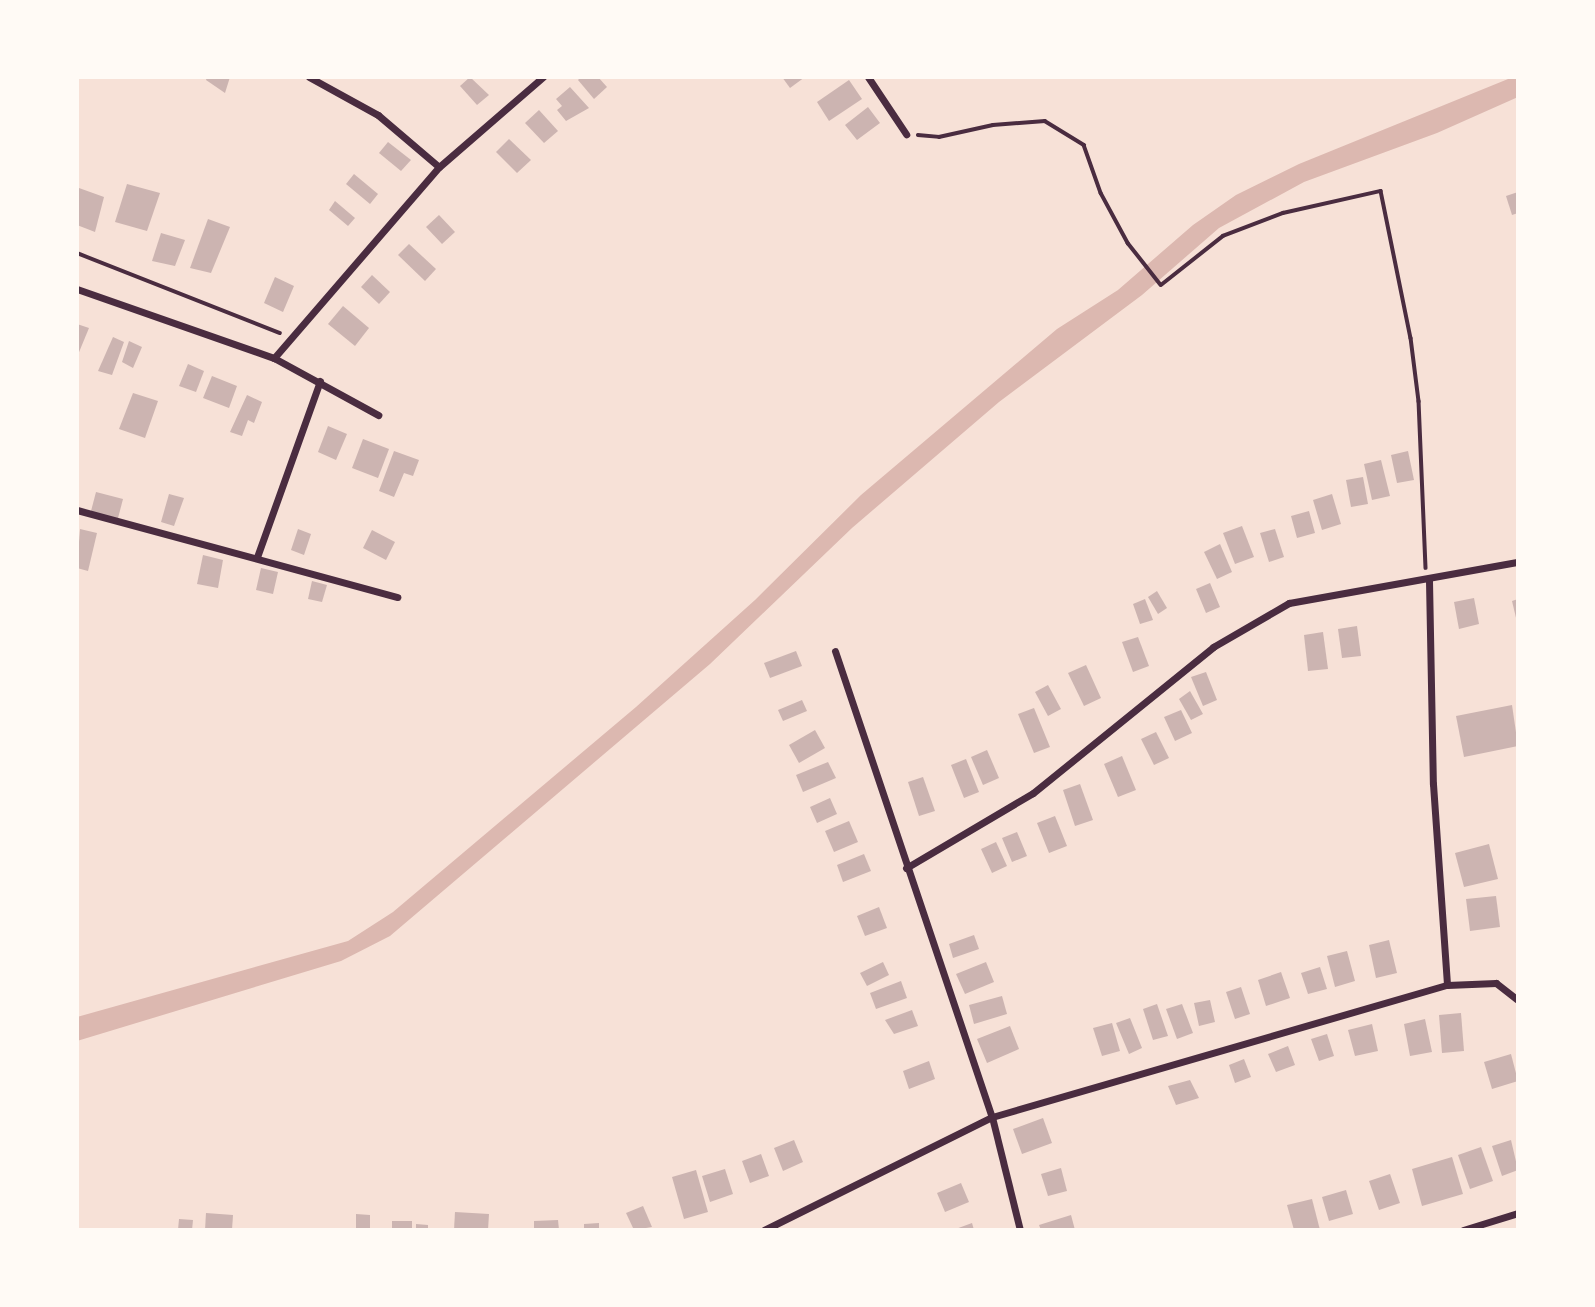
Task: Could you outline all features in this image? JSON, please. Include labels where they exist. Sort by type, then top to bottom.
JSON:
[{"type":"street","points":[[309,77],[378,115],[439,167]]},
{"type":"street","points":[[274,358],[439,167],[543,77]]},
{"type":"street","points":[[868,77],[906,134]]},
{"type":"street","points":[[77,289],[274,358],[378,415]]},
{"type":"street","points":[[257,557],[320,381]]},
{"type":"street","points":[[77,510],[397,597]]},
{"type":"street","points":[[906,868],[1033,793],[1213,647],[1289,603],[1429,581],[1518,562]]},
{"type":"street","points":[[1429,581],[1433,784],[1447,985]]},
{"type":"street","points":[[835,651],[992,1117],[1020,1230]]},
{"type":"street","points":[[764,1230],[992,1117],[1447,985],[1496,983],[1518,1000]]},
{"type":"street","points":[[1464,1230],[1518,1213]]},
{"type":"path","points":[[906,134],[939,137],[993,125],[1045,121],[1084,145],[1101,193],[1141,260],[1161,285],[1223,236],[1283,213],[1381,191],[1413,351],[1429,581]]},
{"type":"path","points":[[77,253],[292,337]]},
{"type":"shaded area","points":[[1518,77],[1518,97],[1437,133],[1304,182],[1219,228],[1142,295],[999,402],[852,528],[710,664],[390,936],[341,961],[77,1041],[77,1017],[348,941],[393,912],[636,707],[755,600],[861,495],[1057,329],[1118,290],[1193,225],[1236,195],[1299,164]]},
{"type":"building","points":[[207,77],[230,77],[225,93],[206,80]]},
{"type":"building","points":[[470,77],[489,95],[477,105],[460,86]]},
{"type":"building","points":[[581,77],[598,77],[607,87],[594,99],[578,80]]},
{"type":"building","points":[[782,77],[805,77],[790,88]]},
{"type":"building","points":[[849,80],[862,99],[829,121],[817,102]]},
{"type":"building","points":[[570,87],[589,108],[566,121],[557,110],[562,106],[556,99]]},
{"type":"building","points":[[868,107],[880,123],[857,140],[845,125]]},
{"type":"building","points":[[539,110],[558,131],[544,143],[525,123]]},
{"type":"building","points":[[509,139],[531,160],[517,173],[496,152]]},
{"type":"building","points":[[388,142],[411,160],[401,171],[379,153]]},
{"type":"building","points":[[354,174],[378,194],[370,204],[346,184]]},
{"type":"building","points":[[127,184],[160,193],[147,231],[115,222]]},
{"type":"building","points":[[79,188],[104,197],[95,232],[77,225]]},
{"type":"building","points":[[1518,192],[1518,213],[1512,215],[1506,196]]},
{"type":"building","points":[[335,201],[355,218],[348,226],[329,210]]},
{"type":"building","points":[[439,215],[455,232],[442,244],[426,227]]},
{"type":"building","points":[[208,219],[230,227],[211,273],[190,268]]},
{"type":"building","points":[[161,233],[185,240],[175,266],[152,261]]},
{"type":"building","points":[[409,244],[436,269],[425,281],[398,255]]},
{"type":"building","points":[[372,275],[390,292],[379,304],[361,287]]},
{"type":"building","points":[[275,277],[294,286],[283,312],[264,303]]},
{"type":"building","points":[[343,306],[369,328],[355,346],[328,324]]},
{"type":"building","points":[[77,324],[89,328],[77,357]]},
{"type":"building","points":[[113,337],[124,342],[112,375],[98,371]]},
{"type":"building","points":[[129,341],[142,347],[133,368],[122,362]]},
{"type":"building","points":[[188,364],[204,371],[196,392],[179,386]]},
{"type":"building","points":[[212,376],[237,386],[229,408],[203,398]]},
{"type":"building","points":[[133,393],[158,401],[145,438],[119,429]]},
{"type":"building","points":[[247,395],[262,402],[254,423],[248,420],[242,436],[230,432]]},
{"type":"building","points":[[328,426],[347,434],[336,460],[318,452]]},
{"type":"building","points":[[363,439],[389,449],[378,478],[352,468]]},
{"type":"building","points":[[394,451],[419,460],[413,476],[404,473],[394,497],[379,491]]},
{"type":"building","points":[[1408,451],[1414,480],[1397,483],[1391,455]]},
{"type":"building","points":[[1381,460],[1390,496],[1372,500],[1364,464]]},
{"type":"building","points":[[1363,477],[1368,504],[1351,507],[1346,480]]},
{"type":"building","points":[[96,492],[123,499],[117,522],[90,515]]},
{"type":"building","points":[[169,494],[184,498],[174,526],[161,522]]},
{"type":"building","points":[[1332,494],[1341,524],[1322,530],[1313,500]]},
{"type":"building","points":[[1309,511],[1315,533],[1297,538],[1291,516]]},
{"type":"building","points":[[1242,526],[1254,557],[1235,564],[1223,533]]},
{"type":"building","points":[[80,529],[97,533],[88,571],[77,568]]},
{"type":"building","points":[[298,529],[311,534],[304,555],[291,550]]},
{"type":"building","points":[[1275,529],[1284,557],[1269,562],[1260,533]]},
{"type":"building","points":[[372,530],[395,542],[386,560],[363,548]]},
{"type":"building","points":[[1220,544],[1232,572],[1217,579],[1204,552]]},
{"type":"building","points":[[203,555],[223,560],[218,588],[197,584]]},
{"type":"building","points":[[261,568],[278,572],[273,594],[256,590]]},
{"type":"building","points":[[312,581],[327,585],[322,602],[308,599]]},
{"type":"building","points":[[1210,583],[1220,607],[1206,613],[1196,589]]},
{"type":"building","points":[[1157,591],[1167,608],[1158,614],[1148,597]]},
{"type":"building","points":[[1474,598],[1479,624],[1459,629],[1454,602]]},
{"type":"building","points":[[1145,599],[1153,620],[1140,624],[1133,604]]},
{"type":"building","points":[[1518,599],[1518,621],[1517,622],[1512,601]]},
{"type":"building","points":[[1357,626],[1361,656],[1342,658],[1338,629]]},
{"type":"building","points":[[1323,632],[1328,669],[1308,671],[1304,635]]},
{"type":"building","points":[[1138,637],[1149,666],[1133,672],[1122,642]]},
{"type":"building","points":[[796,651],[802,666],[770,678],[764,663]]},
{"type":"building","points":[[1086,665],[1101,698],[1084,706],[1068,673]]},
{"type":"building","points":[[1206,672],[1217,700],[1203,706],[1191,677]]},
{"type":"building","points":[[1048,685],[1061,709],[1048,716],[1035,692]]},
{"type":"building","points":[[1190,691],[1203,714],[1191,720],[1179,699]]},
{"type":"building","points":[[802,700],[807,711],[783,721],[778,710]]},
{"type":"building","points":[[1512,705],[1518,746],[1464,757],[1456,716]]},
{"type":"building","points":[[1034,708],[1050,747],[1034,753],[1018,714]]},
{"type":"building","points":[[1181,710],[1192,733],[1175,741],[1164,717]]},
{"type":"building","points":[[815,730],[825,748],[799,763],[789,745]]},
{"type":"building","points":[[1156,732],[1169,758],[1154,765],[1141,739]]},
{"type":"building","points":[[987,750],[999,778],[983,785],[971,757]]},
{"type":"building","points":[[1122,756],[1136,790],[1118,797],[1104,764]]},
{"type":"building","points":[[966,759],[979,792],[964,798],[951,765]]},
{"type":"building","points":[[828,762],[836,778],[803,792],[796,775]]},
{"type":"building","points":[[923,777],[935,811],[919,816],[908,782]]},
{"type":"building","points":[[1080,784],[1093,820],[1075,826],[1063,790]]},
{"type":"building","points":[[830,798],[837,814],[817,823],[810,807]]},
{"type":"building","points":[[1055,816],[1067,846],[1049,853],[1037,823]]},
{"type":"building","points":[[849,821],[858,842],[834,852],[825,831]]},
{"type":"building","points":[[1017,832],[1027,856],[1012,862],[1002,838]]},
{"type":"building","points":[[996,842],[1007,866],[992,873],[981,849]]},
{"type":"building","points":[[1489,844],[1498,879],[1464,887],[1455,853]]},
{"type":"building","points":[[864,854],[871,871],[843,882],[837,865]]},
{"type":"building","points":[[1496,896],[1500,927],[1470,931],[1466,899]]},
{"type":"building","points":[[879,907],[887,928],[865,936],[857,916]]},
{"type":"building","points":[[974,935],[979,949],[953,958],[949,944]]},
{"type":"building","points":[[1389,940],[1397,973],[1376,978],[1369,945]]},
{"type":"building","points":[[1347,951],[1355,981],[1335,987],[1327,956]]},
{"type":"building","points":[[883,962],[889,975],[867,986],[860,973]]},
{"type":"building","points":[[986,962],[994,982],[965,994],[956,974]]},
{"type":"building","points":[[1320,967],[1327,989],[1308,994],[1301,973]]},
{"type":"building","points":[[1281,972],[1290,998],[1266,1006],[1258,980]]},
{"type":"building","points":[[901,981],[907,998],[876,1009],[870,993]]},
{"type":"building","points":[[1241,987],[1250,1014],[1235,1019],[1226,992]]},
{"type":"building","points":[[1002,996],[1007,1014],[974,1024],[969,1005]]},
{"type":"building","points":[[1210,1000],[1215,1022],[1199,1026],[1194,1003]]},
{"type":"building","points":[[1157,1004],[1168,1036],[1153,1040],[1143,1009]]},
{"type":"building","points":[[1182,1004],[1193,1033],[1177,1039],[1166,1009]]},
{"type":"building","points":[[912,1010],[918,1026],[894,1034],[885,1020]]},
{"type":"building","points":[[1461,1013],[1464,1051],[1442,1053],[1439,1015]]},
{"type":"building","points":[[1130,1018],[1142,1048],[1129,1054],[1116,1023]]},
{"type":"building","points":[[1425,1019],[1432,1052],[1410,1056],[1404,1024]]},
{"type":"building","points":[[1112,1023],[1120,1051],[1102,1056],[1093,1028]]},
{"type":"building","points":[[1372,1024],[1378,1051],[1355,1056],[1348,1030]]},
{"type":"building","points":[[1010,1026],[1019,1049],[987,1063],[977,1039]]},
{"type":"building","points":[[1327,1034],[1334,1056],[1319,1061],[1311,1039]]},
{"type":"building","points":[[1288,1046],[1295,1065],[1276,1072],[1268,1054]]},
{"type":"building","points":[[1511,1054],[1518,1081],[1492,1089],[1484,1062]]},
{"type":"building","points":[[1244,1059],[1251,1077],[1235,1083],[1229,1065]]},
{"type":"building","points":[[929,1061],[935,1079],[909,1089],[903,1071]]},
{"type":"building","points":[[1190,1080],[1199,1098],[1176,1105],[1168,1086]]},
{"type":"building","points":[[1043,1118],[1052,1143],[1022,1154],[1013,1129]]},
{"type":"building","points":[[794,1140],[803,1162],[783,1171],[774,1148]]},
{"type":"building","points":[[1511,1140],[1518,1170],[1502,1176],[1492,1146]]},
{"type":"building","points":[[1481,1147],[1493,1181],[1470,1189],[1458,1155]]},
{"type":"building","points":[[761,1154],[769,1176],[750,1183],[742,1161]]},
{"type":"building","points":[[1452,1157],[1463,1194],[1422,1206],[1412,1169]]},
{"type":"building","points":[[1061,1168],[1067,1191],[1048,1196],[1041,1174]]},
{"type":"building","points":[[725,1169],[733,1194],[710,1202],[702,1176]]},
{"type":"building","points":[[696,1170],[708,1212],[684,1219],[672,1177]]},
{"type":"building","points":[[1390,1174],[1400,1203],[1379,1210],[1369,1181]]},
{"type":"building","points":[[961,1183],[969,1202],[945,1212],[937,1193]]},
{"type":"building","points":[[1346,1190],[1353,1214],[1329,1221],[1322,1197]]},
{"type":"building","points":[[1312,1199],[1320,1230],[1294,1230],[1287,1205]]},
{"type":"building","points":[[643,1206],[652,1227],[634,1230],[626,1213]]},
{"type":"building","points":[[455,1212],[489,1214],[488,1230],[454,1230]]},
{"type":"building","points":[[206,1213],[233,1215],[232,1230],[205,1230]]},
{"type":"building","points":[[356,1214],[370,1215],[370,1230],[356,1230]]},
{"type":"building","points":[[1071,1215],[1075,1230],[1041,1230],[1039,1225]]},
{"type":"building","points":[[179,1219],[193,1220],[192,1230],[178,1230]]},
{"type":"building","points":[[558,1220],[559,1230],[534,1230],[534,1221]]},
{"type":"building","points":[[392,1221],[412,1221],[412,1230],[392,1230]]},
{"type":"building","points":[[599,1223],[599,1230],[584,1230],[584,1224]]},
{"type":"building","points":[[972,1223],[974,1230],[953,1230]]},
{"type":"building","points":[[416,1224],[428,1225],[428,1230],[416,1230]]}]
